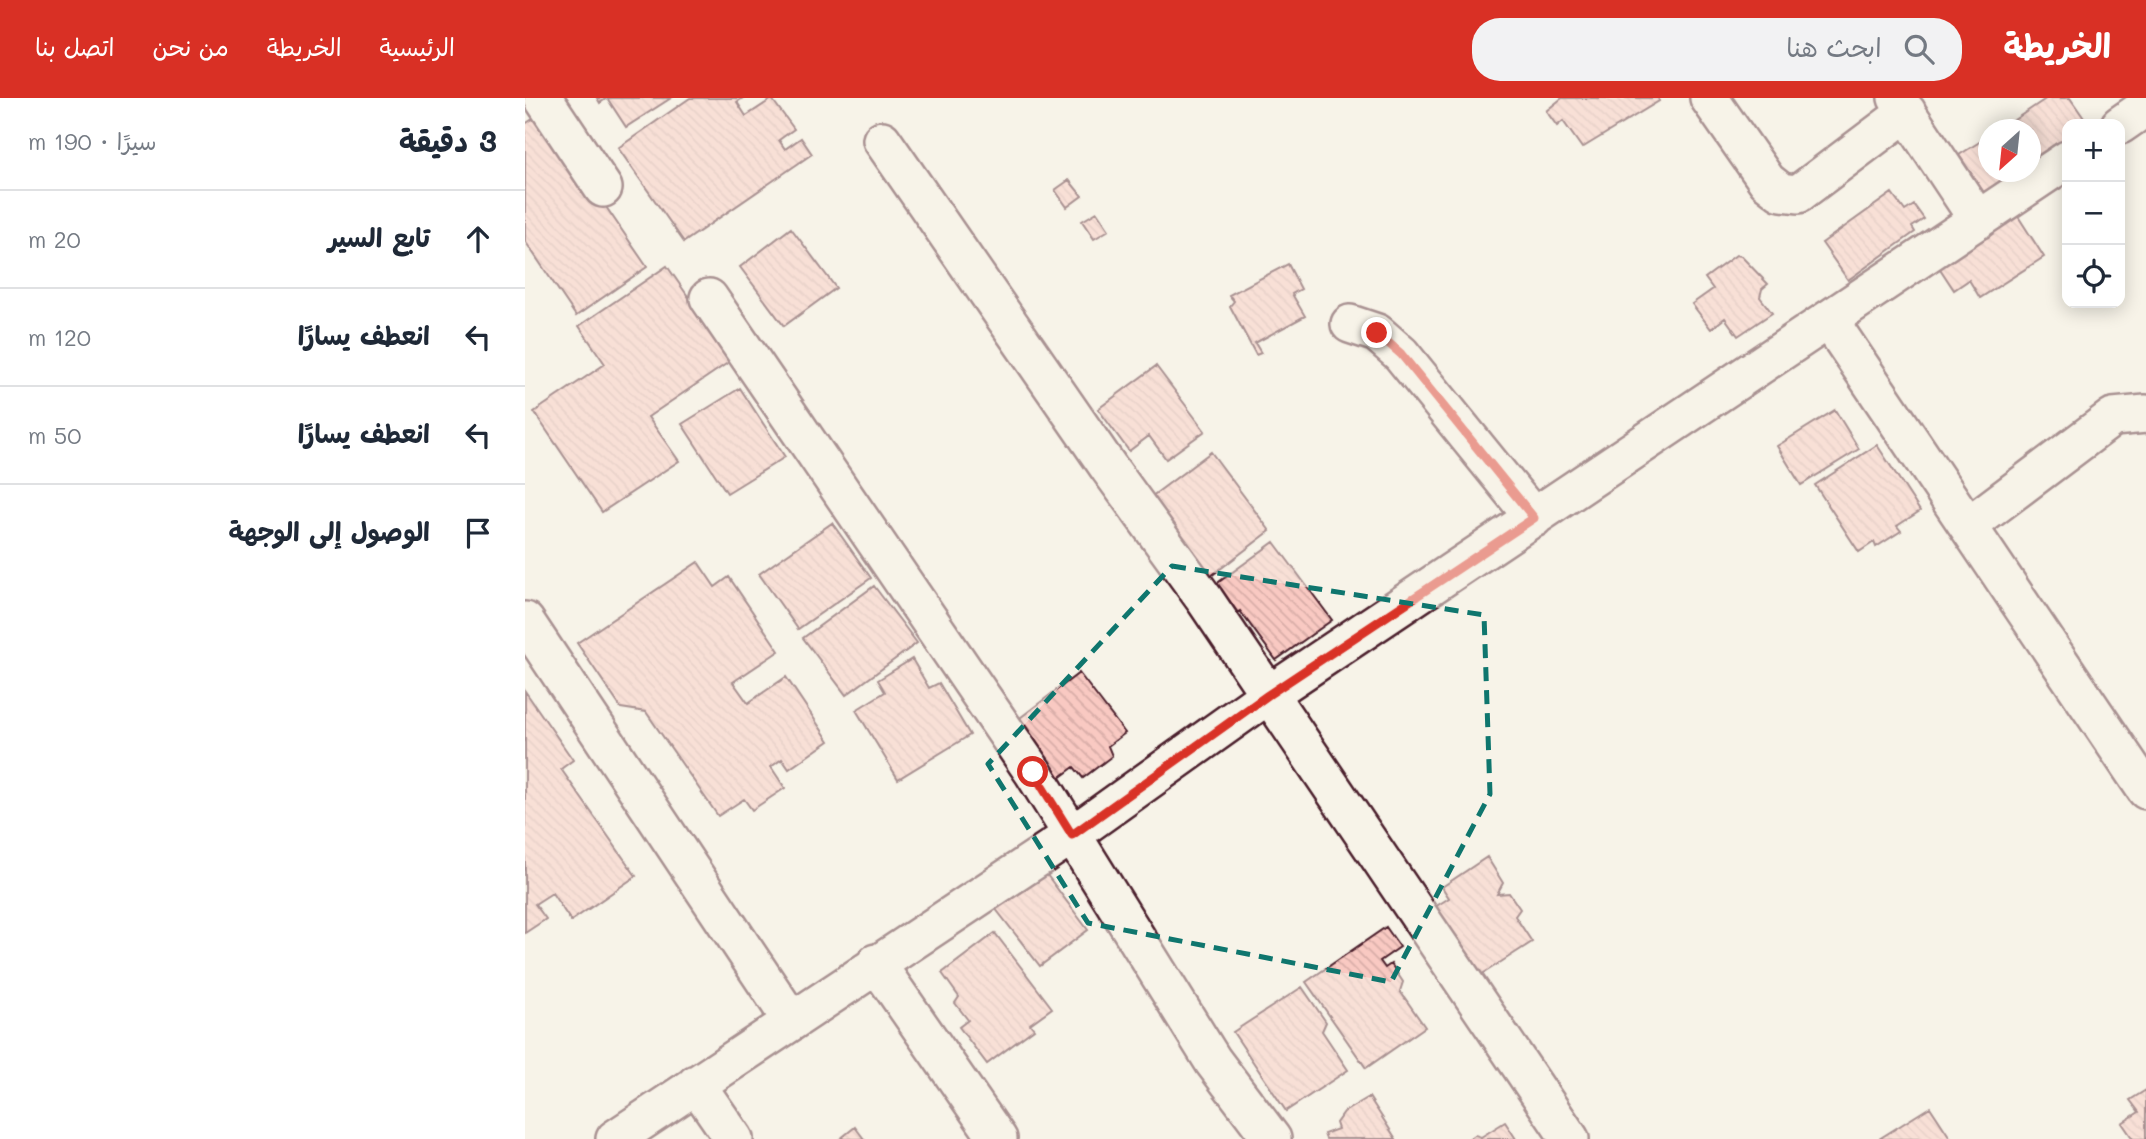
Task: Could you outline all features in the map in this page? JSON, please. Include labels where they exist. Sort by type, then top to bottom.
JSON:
[{"type":"street","points":[[543,98],[603,188]]},
{"type":"street","points":[[1709,98],[1767,181],[1781,192],[1798,194],[1902,105],[1978,220]]},
{"type":"street","points":[[2125,122],[2146,107]]},
{"type":"street","points":[[882,139],[1109,468],[1205,600],[1570,1139]]},
{"type":"street","points":[[615,1139],[1072,835],[1268,695],[2062,163]]},
{"type":"street","points":[[709,298],[1033,772],[1213,1061],[1272,1139]]},
{"type":"street","points":[[1829,320],[2146,790]]},
{"type":"street","points":[[1350,324],[1377,333],[1401,354],[1534,518]]},
{"type":"street","points":[[1968,526],[2113,417],[2146,414]]},
{"type":"street","points":[[525,621],[791,1020]]},
{"type":"street","points":[[876,963],[998,1139]]},
{"type":"street","points":[[696,1084],[734,1139]]},
{"type":"highlighted area","points":[[1172,566],[1484,615],[1490,794],[1391,982],[1088,923],[988,764]]},
{"type":"building","points":[[607,98],[671,98],[626,127]]},
{"type":"building","points":[[690,98],[743,98],[737,102],[746,116],[772,99],[794,129],[779,140],[785,149],[801,138],[812,154],[684,242],[618,148]]},
{"type":"building","points":[[1562,98],[1658,98],[1659,101],[1582,148],[1563,121],[1557,126],[1546,111]]},
{"type":"building","points":[[2047,98],[2070,98],[2085,119],[2062,119],[2062,147],[2041,161],[2041,119],[2016,119]]},
{"type":"building","points":[[542,113],[647,267],[576,316],[525,241],[525,124]]},
{"type":"building","points":[[1978,143],[1978,182],[2010,182],[1987,197],[1959,155]]},
{"type":"building","points":[[1069,180],[1082,196],[1067,207],[1055,190]]},
{"type":"building","points":[[1892,193],[1905,211],[1914,205],[1924,219],[1912,227],[1915,232],[1848,280],[1822,243]]},
{"type":"building","points":[[2014,210],[2044,257],[1980,298],[1969,280],[1954,290],[1935,261]]},
{"type":"building","points":[[1097,212],[1109,230],[1094,239],[1082,221]]},
{"type":"building","points":[[791,228],[836,288],[784,326],[740,267]]},
{"type":"building","points":[[1736,255],[1741,256],[1768,284],[1762,289],[1760,297],[1772,313],[1738,336],[1725,318],[1711,329],[1692,304],[1713,289],[1705,278]]},
{"type":"building","points":[[1288,264],[1301,289],[1292,294],[1305,316],[1255,343],[1261,353],[1256,355],[1230,306],[1234,301],[1229,295]]},
{"type":"building","points":[[667,266],[732,360],[648,417],[679,461],[602,512],[534,412],[605,364],[579,326]]},
{"type":"building","points":[[1156,366],[1205,431],[1166,459],[1149,436],[1129,451],[1098,409]]},
{"type":"building","points":[[740,388],[785,457],[727,493],[682,424]]},
{"type":"building","points":[[1835,410],[1859,449],[1801,485],[1777,446]]},
{"type":"building","points":[[1877,445],[1920,511],[1897,526],[1901,531],[1876,547],[1874,542],[1859,552],[1815,485]]},
{"type":"building","points":[[1211,452],[1270,531],[1207,579],[1147,500]]},
{"type":"building","points":[[832,523],[871,578],[798,629],[759,574]]},
{"type":"building","points":[[1274,542],[1332,620],[1276,660],[1240,611],[1233,616],[1212,587]]},
{"type":"building","points":[[698,562],[715,587],[729,577],[779,651],[733,682],[748,703],[786,677],[829,741],[789,769],[782,759],[771,767],[785,788],[752,810],[744,799],[718,816],[646,712],[621,708],[577,643]]},
{"type":"building","points":[[874,586],[917,643],[846,695],[803,638]]},
{"type":"building","points":[[912,659],[929,688],[939,683],[970,735],[898,779],[856,710],[885,692],[878,680]]},
{"type":"building","points":[[1079,673],[1125,733],[1108,746],[1112,756],[1083,778],[1074,767],[1059,778],[1016,721]]},
{"type":"building","points":[[525,691],[573,760],[561,769],[636,876],[571,921],[552,893],[535,904],[546,919],[525,933]]},
{"type":"building","points":[[1487,857],[1503,883],[1497,894],[1509,893],[1520,909],[1515,916],[1532,942],[1473,980],[1427,912],[1449,898],[1442,887]]},
{"type":"building","points":[[1044,871],[1088,930],[1040,966],[995,908]]},
{"type":"building","points":[[1386,927],[1400,947],[1380,961],[1385,968],[1391,964],[1403,982],[1400,991],[1425,1027],[1366,1068],[1306,982]]},
{"type":"building","points":[[995,933],[1052,1008],[1030,1024],[1034,1029],[987,1064],[959,1027],[968,1020],[955,1003],[959,997],[942,973]]},
{"type":"building","points":[[1302,987],[1326,1022],[1322,1031],[1348,1070],[1286,1111],[1233,1032]]},
{"type":"building","points":[[2146,1090],[2146,1139],[2133,1139],[2122,1123],[2139,1112],[2130,1100]]},
{"type":"building","points":[[1369,1097],[1396,1139],[1326,1139],[1324,1134],[1338,1129],[1336,1123],[1344,1112]]},
{"type":"building","points":[[1930,1107],[1951,1139],[1879,1139]]},
{"type":"building","points":[[1505,1122],[1516,1139],[1468,1139],[1475,1135],[1481,1137]]},
{"type":"building","points":[[855,1127],[864,1139],[840,1139]]},
{"type":"route","points":[[1033,772],[1072,835],[1268,695],[1534,518],[1401,354],[1377,333]]}]
